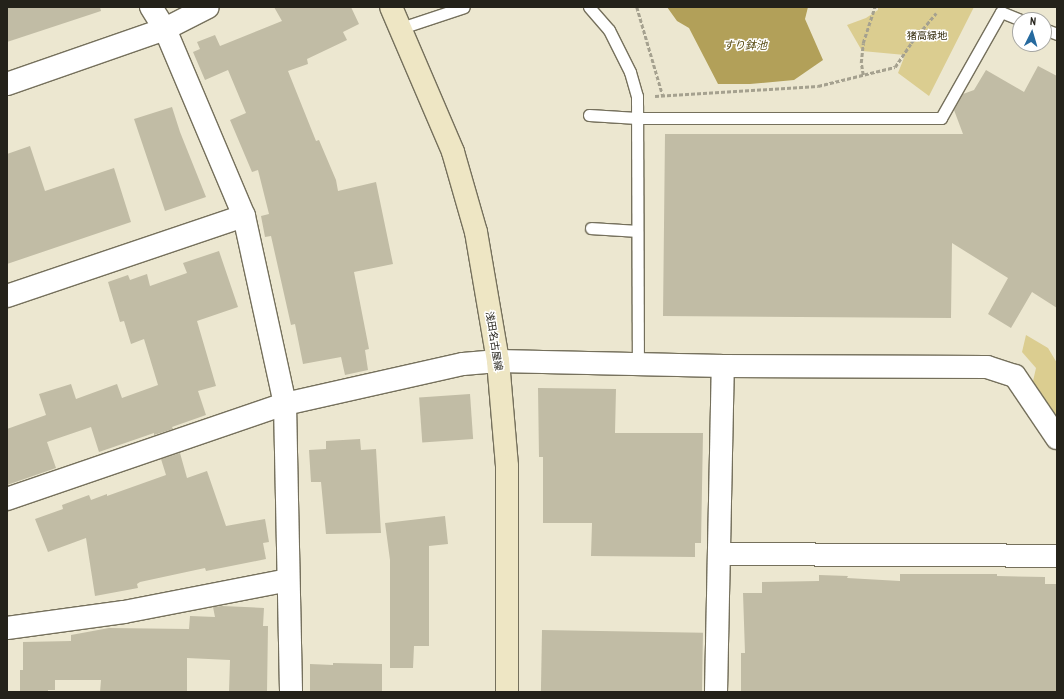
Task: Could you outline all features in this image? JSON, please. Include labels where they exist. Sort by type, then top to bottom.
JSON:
[{"type":"main road","name":"浅田名古屋線","points":[[390,7],[401,28],[453,152],[476,232],[498,361],[507,466],[507,692]]},
{"type":"street","points":[[151,7],[165,29],[244,216],[285,404],[291,692]]},
{"type":"street","points":[[7,84],[165,29],[208,7]]},
{"type":"street","points":[[7,296],[244,216]]},
{"type":"street","points":[[7,499],[285,404],[463,364],[498,361],[723,366],[987,367],[1015,376],[1057,438]]},
{"type":"street","points":[[716,692],[723,366]]},
{"type":"street","points":[[720,554],[1057,556]]},
{"type":"street","points":[[7,628],[124,612],[288,580]]},
{"type":"lane","points":[[401,28],[464,7]]},
{"type":"lane","points":[[589,7],[609,30],[630,72],[637,96],[638,364]]},
{"type":"lane","points":[[589,115],[637,118],[941,118],[1001,12],[1012,16]]},
{"type":"lane","points":[[591,228],[637,231]]},
{"type":"path","points":[[637,7],[663,96]]},
{"type":"path","points":[[864,75],[862,63],[862,43],[875,7]]},
{"type":"path","points":[[637,96],[663,96],[818,86],[896,67],[911,43],[936,13]]},
{"type":"green space","name":"猪高緑地","points":[[878,7],[974,7],[929,96],[898,73],[905,55],[862,51],[847,25],[866,18],[878,10]]},
{"type":"green space","points":[[1026,335],[1048,348],[1057,363],[1057,428],[1031,390],[1036,368],[1022,352]]},
{"type":"water","name":"すり鉢池","points":[[667,7],[808,7],[805,19],[823,60],[794,80],[750,84],[718,84],[689,28],[677,21]]},
{"type":"building","points":[[7,7],[100,7],[101,11],[7,42]]},
{"type":"building","points":[[274,7],[351,7],[359,24],[343,32],[347,40],[307,59],[308,64],[288,71],[316,141],[319,140],[336,180],[338,191],[376,182],[393,264],[354,272],[369,349],[365,350],[368,370],[345,375],[341,357],[303,364],[295,324],[291,325],[271,236],[265,237],[261,216],[269,214],[258,170],[252,172],[230,120],[246,113],[228,70],[205,80],[193,52],[200,49],[197,42],[215,35],[220,46],[282,21]]},
{"type":"building","points":[[1038,66],[1057,76],[1057,308],[1032,292],[1011,328],[988,314],[1008,278],[952,243],[951,318],[663,316],[665,134],[963,134],[954,110],[963,94],[974,90],[986,70],[1024,92]]},
{"type":"building","points":[[172,107],[180,132],[206,197],[165,211],[134,119]]},
{"type":"building","points":[[30,146],[45,191],[114,168],[131,222],[7,264],[7,154]]},
{"type":"building","points":[[219,251],[238,307],[197,321],[216,386],[198,391],[206,415],[172,427],[173,429],[154,435],[154,433],[99,452],[91,427],[47,442],[56,468],[7,485],[7,429],[46,415],[39,394],[71,384],[76,399],[117,384],[122,398],[158,385],[144,339],[131,344],[124,321],[120,322],[108,282],[128,275],[130,280],[147,274],[150,286],[187,273],[183,263]]},
{"type":"building","points":[[538,388],[616,389],[615,433],[703,433],[701,543],[695,543],[695,557],[591,556],[592,523],[543,523],[543,457],[539,457]]},
{"type":"building","points":[[470,394],[473,439],[422,442],[419,398]]},
{"type":"building","points":[[360,439],[361,450],[376,449],[381,533],[326,534],[321,482],[311,482],[309,450],[326,449],[326,441]]},
{"type":"building","points":[[180,453],[187,478],[207,471],[226,526],[265,519],[269,542],[263,543],[266,559],[206,571],[205,568],[140,582],[137,584],[138,588],[95,596],[86,538],[48,552],[35,519],[63,509],[62,505],[89,495],[91,500],[107,494],[107,496],[166,475],[161,459]]},
{"type":"building","points":[[445,516],[448,544],[429,546],[429,646],[414,646],[413,668],[390,668],[390,560],[385,523]]},
{"type":"building","points":[[900,574],[997,574],[997,576],[1045,577],[1045,584],[1057,584],[1057,691],[741,692],[741,653],[745,653],[743,593],[762,593],[762,582],[819,581],[819,575],[900,581]]},
{"type":"building","points":[[213,607],[264,608],[263,626],[268,626],[267,692],[229,692],[230,660],[187,658],[187,692],[100,692],[101,680],[55,680],[55,690],[48,690],[48,692],[20,692],[20,670],[23,670],[23,642],[71,641],[71,635],[109,628],[189,629],[190,616],[215,617]]},
{"type":"building","points":[[542,630],[703,633],[702,692],[541,692]]},
{"type":"building","points":[[333,663],[382,664],[382,692],[310,692],[310,664],[333,665]]}]
